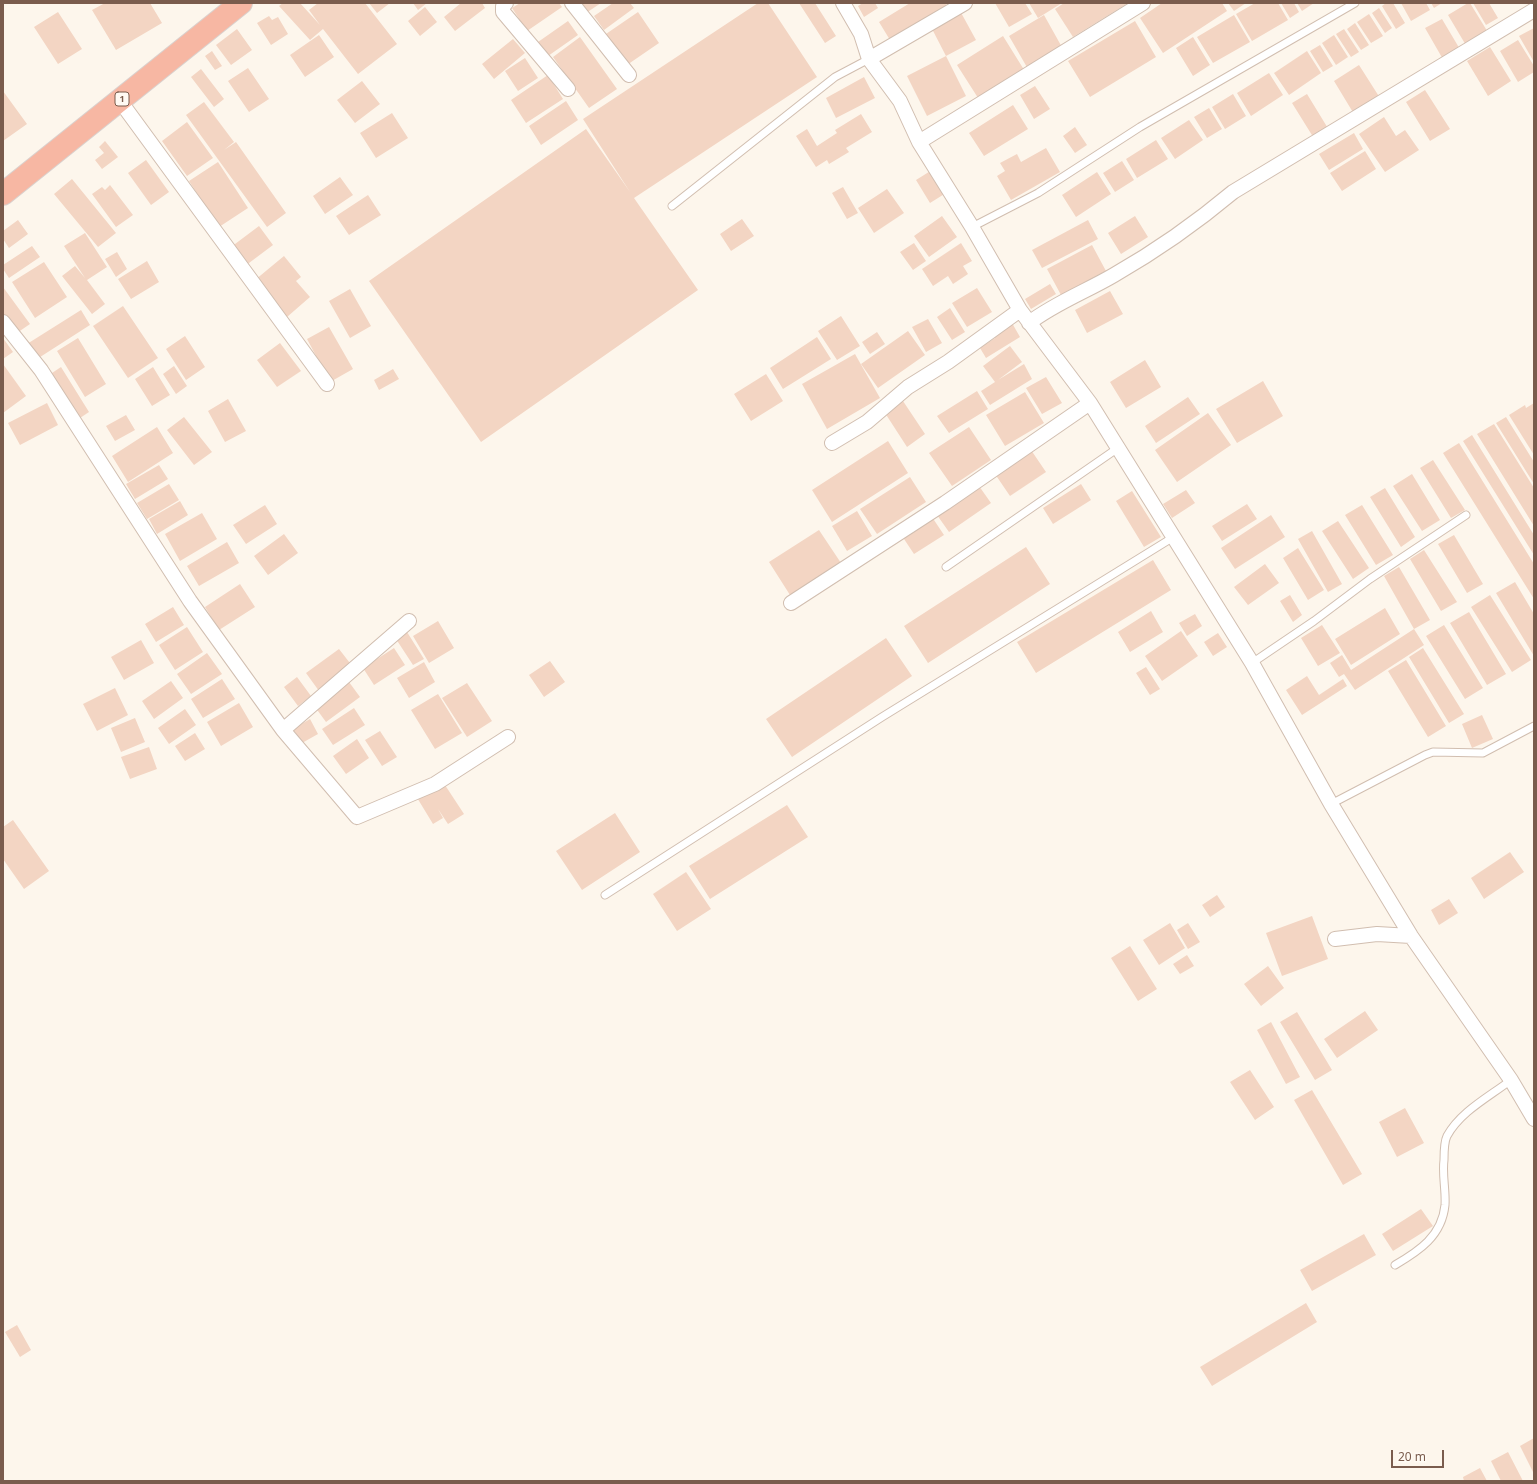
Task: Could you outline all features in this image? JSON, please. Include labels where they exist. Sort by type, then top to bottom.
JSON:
[{"type":"highway","name":"1","points":[[5,189],[120,101],[241,3]]},
{"type":"street","points":[[506,3],[503,6],[503,12],[568,89]]},
{"type":"street","points":[[572,3],[629,75]]},
{"type":"street","points":[[843,3],[861,34],[869,59],[900,101],[919,142],[972,227],[1020,310],[1090,403],[1172,538],[1252,663],[1331,804],[1411,936],[1511,1080],[1534,1119]]},
{"type":"street","points":[[869,59],[965,3]]},
{"type":"street","points":[[919,142],[1143,3]]},
{"type":"street","points":[[1029,323],[1046,311],[1137,261],[1192,225],[1233,192],[1534,10]]},
{"type":"street","points":[[120,101],[326,384]]},
{"type":"street","points":[[832,443],[868,422],[908,387],[948,362],[1020,310]]},
{"type":"street","points":[[3,322],[41,370],[190,601],[282,730],[356,816],[435,784],[508,737]]},
{"type":"street","points":[[791,603],[945,503],[1090,403]]},
{"type":"street","points":[[282,730],[408,621]]},
{"type":"street","points":[[1335,939],[1377,934],[1411,936]]},
{"type":"lane","points":[[972,227],[1038,193],[1140,127],[1355,3]]},
{"type":"lane","points":[[672,206],[834,77],[869,59]]},
{"type":"lane","points":[[946,567],[1118,448]]},
{"type":"lane","points":[[1252,663],[1314,621],[1370,579],[1466,515]]},
{"type":"lane","points":[[605,895],[882,717],[1172,538]]},
{"type":"lane","points":[[1331,804],[1404,764],[1425,755],[1433,752],[1483,753],[1534,726]]},
{"type":"lane","points":[[1395,1265],[1418,1251],[1433,1237],[1442,1221],[1445,1204],[1443,1167],[1446,1137],[1459,1119],[1511,1080]]},
{"type":"building","points":[[105,3],[150,3],[162,23],[116,50],[92,10]]},
{"type":"building","points":[[283,3],[300,3],[320,25],[309,10],[318,3],[365,3],[397,44],[358,74],[323,29],[310,40],[279,6]]},
{"type":"building","points":[[369,3],[390,3],[377,13]]},
{"type":"building","points":[[413,3],[427,3],[418,10]]},
{"type":"building","points":[[461,3],[482,3],[485,8],[455,31],[444,17]]},
{"type":"building","points":[[520,3],[559,3],[562,7],[527,31],[512,8]]},
{"type":"building","points":[[575,3],[601,3],[583,15]]},
{"type":"building","points":[[613,3],[630,3],[634,8],[604,30],[594,16]]},
{"type":"building","points":[[758,3],[768,3],[817,77],[634,198],[698,290],[481,442],[369,281],[586,129],[630,192],[583,119]]},
{"type":"building","points":[[799,3],[815,3],[836,36],[825,43]]},
{"type":"building","points":[[863,3],[875,3],[878,8],[864,17],[858,6]]},
{"type":"building","points":[[910,3],[945,3],[950,10],[890,40],[879,22]]},
{"type":"building","points":[[995,3],[1025,3],[1032,14],[1009,27]]},
{"type":"building","points":[[1029,3],[1062,3],[1038,18]]},
{"type":"building","points":[[1064,3],[1128,3],[1073,37],[1055,9]]},
{"type":"building","points":[[1162,3],[1222,3],[1227,11],[1163,53],[1140,18]]},
{"type":"building","points":[[1228,3],[1246,3],[1234,11]]},
{"type":"building","points":[[1255,3],[1278,3],[1288,20],[1252,41],[1236,14]]},
{"type":"building","points":[[1281,3],[1294,3],[1299,12],[1290,18]]},
{"type":"building","points":[[1297,3],[1314,3],[1302,11]]},
{"type":"building","points":[[1386,3],[1393,3],[1405,23],[1396,29],[1382,6]]},
{"type":"building","points":[[1401,3],[1426,3],[1430,10],[1411,21]]},
{"type":"building","points":[[1431,3],[1442,3],[1434,8]]},
{"type":"building","points":[[1470,3],[1489,34],[1467,47],[1448,15]]},
{"type":"building","points":[[1473,3],[1489,3],[1498,18],[1486,25]]},
{"type":"building","points":[[425,7],[437,22],[420,36],[408,21]]},
{"type":"building","points":[[1379,8],[1392,28],[1385,33],[1372,13]]},
{"type":"building","points":[[959,9],[976,40],[946,56],[930,25]]},
{"type":"building","points":[[58,12],[82,49],[58,64],[34,27]]},
{"type":"building","points":[[638,12],[659,43],[624,67],[603,36]]},
{"type":"building","points":[[1369,14],[1383,36],[1371,43],[1357,22]]},
{"type":"building","points":[[1044,15],[1063,49],[1028,69],[1009,36]]},
{"type":"building","points":[[1234,15],[1250,42],[1213,63],[1197,37]]},
{"type":"building","points":[[269,16],[272,20],[278,17],[288,34],[271,45],[257,23]]},
{"type":"building","points":[[1442,19],[1461,51],[1444,61],[1425,28]]},
{"type":"building","points":[[568,21],[578,35],[548,56],[538,42]]},
{"type":"building","points":[[1135,21],[1156,57],[1090,97],[1068,61]]},
{"type":"building","points":[[1355,23],[1369,45],[1361,50],[1347,29]]},
{"type":"building","points":[[1534,28],[1534,62],[1519,36]]},
{"type":"building","points":[[237,29],[252,50],[231,65],[216,45]]},
{"type":"building","points":[[1344,29],[1359,52],[1351,57],[1336,34]]},
{"type":"building","points":[[319,35],[334,57],[305,77],[290,55]]},
{"type":"building","points":[[1334,35],[1348,57],[1336,65],[1322,43]]},
{"type":"building","points":[[1003,36],[1026,73],[980,101],[957,65]]},
{"type":"building","points":[[580,37],[617,89],[589,108],[553,57]]},
{"type":"building","points":[[1193,37],[1210,65],[1193,76],[1176,48]]},
{"type":"building","points":[[513,39],[525,53],[494,79],[482,64]]},
{"type":"building","points":[[1518,40],[1534,66],[1534,72],[1518,82],[1500,51]]},
{"type":"building","points":[[1320,45],[1333,66],[1323,72],[1310,51]]},
{"type":"building","points":[[1490,47],[1511,81],[1488,96],[1467,61]]},
{"type":"building","points":[[212,51],[222,66],[215,70],[205,56]]},
{"type":"building","points":[[1307,51],[1321,73],[1289,95],[1274,73]]},
{"type":"building","points":[[946,56],[966,96],[927,116],[907,76]]},
{"type":"building","points":[[525,58],[538,78],[518,91],[505,71]]},
{"type":"building","points":[[1359,65],[1380,98],[1354,114],[1334,81]]},
{"type":"building","points":[[248,68],[269,99],[249,112],[228,81]]},
{"type":"building","points":[[201,69],[224,99],[214,107],[191,77]]},
{"type":"building","points":[[1269,73],[1283,95],[1251,116],[1237,93]]},
{"type":"building","points":[[548,75],[563,99],[526,123],[511,100]]},
{"type":"building","points":[[864,77],[875,98],[836,118],[826,98]]},
{"type":"building","points":[[362,81],[380,104],[355,123],[337,100]]},
{"type":"building","points":[[1035,86],[1050,109],[1034,119],[1020,95]]},
{"type":"building","points":[[1425,90],[1450,129],[1430,141],[1406,102]]},
{"type":"building","points":[[3,91],[27,124],[3,141]]},
{"type":"building","points":[[1233,94],[1246,116],[1225,129],[1212,107]]},
{"type":"building","points":[[1307,94],[1329,130],[1315,140],[1292,103]]},
{"type":"building","points":[[566,101],[578,120],[541,145],[529,126]]},
{"type":"building","points":[[204,102],[234,142],[224,150],[236,142],[286,213],[267,227],[186,115]]},
{"type":"building","points":[[1013,105],[1028,129],[984,156],[969,133]]},
{"type":"building","points":[[1209,108],[1222,129],[1207,138],[1194,117]]},
{"type":"building","points":[[392,113],[408,138],[376,158],[360,133]]},
{"type":"building","points":[[861,114],[872,132],[846,148],[849,152],[829,164],[827,160],[816,167],[796,136],[807,129],[817,146],[837,133],[835,130]]},
{"type":"building","points":[[1384,117],[1396,136],[1405,130],[1419,150],[1385,172],[1359,134]]},
{"type":"building","points":[[1189,120],[1203,140],[1175,159],[1161,138]]},
{"type":"building","points":[[187,122],[213,158],[187,176],[162,141]]},
{"type":"building","points":[[1075,127],[1087,145],[1075,153],[1063,136]]},
{"type":"building","points":[[1354,133],[1363,149],[1329,170],[1319,154]]},
{"type":"building","points":[[1156,140],[1168,159],[1137,178],[1126,159]]},
{"type":"building","points":[[105,141],[118,157],[102,169],[95,160],[104,153],[99,147]]},
{"type":"building","points":[[1046,148],[1060,172],[1011,200],[997,176],[1005,171],[1000,163],[1017,154],[1021,162]]},
{"type":"building","points":[[1365,151],[1376,169],[1342,191],[1330,173]]},
{"type":"building","points":[[146,160],[169,192],[151,205],[128,173]]},
{"type":"building","points":[[1122,161],[1134,180],[1115,192],[1103,173]]},
{"type":"building","points":[[218,162],[248,208],[219,227],[189,181]]},
{"type":"building","points":[[932,170],[946,193],[930,203],[916,180]]},
{"type":"building","points":[[1097,172],[1111,194],[1076,217],[1062,195]]},
{"type":"building","points":[[340,177],[353,195],[325,214],[313,196]]},
{"type":"building","points":[[72,179],[116,233],[98,247],[54,194]]},
{"type":"building","points":[[110,185],[133,215],[116,227],[92,194],[102,187],[105,190]]},
{"type":"building","points":[[843,187],[858,213],[847,219],[832,193]]},
{"type":"building","points":[[887,189],[904,213],[874,233],[858,208]]},
{"type":"building","points":[[368,195],[381,215],[349,235],[336,216]]},
{"type":"building","points":[[942,216],[957,237],[929,257],[914,236]]},
{"type":"building","points":[[1135,216],[1148,237],[1121,254],[1108,233]]},
{"type":"building","points":[[742,219],[754,236],[731,251],[720,234]]},
{"type":"building","points":[[18,220],[28,234],[9,248],[3,239],[3,231]]},
{"type":"building","points":[[1088,220],[1098,239],[1042,268],[1032,250]]},
{"type":"building","points":[[259,226],[273,245],[245,266],[231,247]]},
{"type":"building","points":[[85,233],[107,267],[87,280],[105,304],[92,314],[62,276],[75,266],[85,278],[64,246]]},
{"type":"building","points":[[914,243],[926,261],[913,270],[900,252]]},
{"type":"building","points":[[961,243],[972,261],[963,266],[968,274],[953,284],[948,276],[933,286],[922,269]]},
{"type":"building","points":[[1092,245],[1106,271],[1061,295],[1047,269]]},
{"type":"building","points":[[32,246],[40,257],[9,278],[3,269],[3,265]]},
{"type":"building","points":[[117,252],[127,269],[116,277],[105,259]]},
{"type":"building","points":[[284,256],[301,277],[296,281],[310,297],[287,317],[255,280]]},
{"type":"building","points":[[147,261],[159,282],[131,299],[118,279]]},
{"type":"building","points":[[44,262],[67,297],[35,318],[12,282]]},
{"type":"building","points":[[1050,284],[1056,294],[1031,309],[1025,299]]},
{"type":"building","points":[[3,287],[30,324],[14,335],[3,320]]},
{"type":"building","points":[[977,288],[992,312],[967,327],[952,303]]},
{"type":"building","points":[[350,289],[371,326],[350,338],[329,301]]},
{"type":"building","points":[[1110,291],[1123,314],[1087,333],[1075,310]]},
{"type":"building","points":[[123,306],[158,358],[128,378],[93,326]]},
{"type":"building","points":[[950,308],[965,332],[952,340],[937,317]]},
{"type":"building","points":[[81,310],[90,325],[37,359],[27,344]]},
{"type":"building","points":[[841,316],[860,346],[837,360],[818,331]]},
{"type":"building","points":[[928,319],[942,343],[926,352],[912,327]]},
{"type":"building","points":[[1012,323],[1020,337],[986,358],[980,348],[995,338],[993,335]]},
{"type":"building","points":[[329,327],[353,369],[330,382],[307,339]]},
{"type":"building","points":[[908,331],[925,355],[878,388],[861,364]]},
{"type":"building","points":[[877,332],[885,344],[870,354],[862,342]]},
{"type":"building","points":[[185,336],[205,367],[186,380],[166,349]]},
{"type":"building","points":[[817,337],[831,359],[783,389],[770,368]]},
{"type":"building","points":[[3,338],[13,352],[3,359]]},
{"type":"building","points":[[78,338],[106,384],[85,397],[57,351]]},
{"type":"building","points":[[280,343],[301,371],[277,387],[257,360]]},
{"type":"building","points":[[1010,346],[1022,362],[998,380],[1024,364],[1032,379],[990,405],[981,391],[995,382],[983,366]]},
{"type":"building","points":[[855,354],[880,398],[827,429],[802,384]]},
{"type":"building","points":[[1145,360],[1161,387],[1126,408],[1110,382]]},
{"type":"building","points":[[3,364],[26,396],[3,413]]},
{"type":"building","points":[[174,366],[187,386],[176,394],[163,374]]},
{"type":"building","points":[[61,367],[89,412],[77,420],[49,375]]},
{"type":"building","points":[[153,367],[170,395],[152,406],[135,379]]},
{"type":"building","points":[[393,369],[399,379],[379,390],[374,380]]},
{"type":"building","points":[[766,374],[783,401],[751,421],[734,394]]},
{"type":"building","points":[[1046,377],[1062,403],[1042,414],[1026,388]]},
{"type":"building","points":[[1263,381],[1283,416],[1237,443],[1216,409]]},
{"type":"building","points":[[977,391],[988,409],[949,433],[937,416]]},
{"type":"building","points":[[1025,392],[1044,423],[1005,446],[986,415]]},
{"type":"building","points":[[1188,397],[1200,414],[1156,443],[1145,426]]},
{"type":"building","points":[[228,399],[246,431],[225,442],[208,411]]},
{"type":"building","points":[[903,401],[925,434],[907,447],[885,413]]},
{"type":"building","points":[[47,403],[58,425],[20,445],[8,423]]},
{"type":"building","points":[[1534,403],[1534,455],[1509,415],[1525,405],[1526,408]]},
{"type":"building","points":[[1208,413],[1231,445],[1177,482],[1155,450]]},
{"type":"building","points":[[126,415],[135,430],[115,441],[106,426]]},
{"type":"building","points":[[184,417],[212,452],[194,465],[167,430]]},
{"type":"building","points":[[1506,417],[1534,462],[1534,484],[1496,423]]},
{"type":"building","points":[[1494,424],[1534,488],[1534,526],[1477,434]]},
{"type":"building","points":[[157,427],[173,453],[128,482],[112,456]]},
{"type":"building","points":[[969,427],[991,460],[952,486],[929,453]]},
{"type":"building","points":[[1472,435],[1534,535],[1534,555],[1463,441]]},
{"type":"building","points":[[888,441],[908,473],[832,522],[812,490]]},
{"type":"building","points":[[1459,443],[1534,564],[1534,599],[1443,453]]},
{"type":"building","points":[[1031,450],[1046,472],[1010,496],[995,474]]},
{"type":"building","points":[[1433,460],[1465,510],[1451,518],[1420,468]]},
{"type":"building","points":[[159,465],[168,479],[135,499],[126,484]]},
{"type":"building","points":[[1412,474],[1440,520],[1422,531],[1393,486]]},
{"type":"building","points":[[910,477],[926,502],[877,534],[860,509]]},
{"type":"building","points":[[169,484],[179,500],[147,519],[137,503]]},
{"type":"building","points":[[1081,484],[1091,500],[1053,524],[1043,508]]},
{"type":"building","points":[[979,486],[991,503],[949,532],[937,515]]},
{"type":"building","points":[[1385,488],[1415,537],[1401,547],[1370,497]]},
{"type":"building","points":[[1186,490],[1195,503],[1172,518],[1163,504]]},
{"type":"building","points":[[1132,491],[1161,537],[1144,547],[1116,501]]},
{"type":"building","points":[[180,501],[188,515],[157,534],[149,519]]},
{"type":"building","points":[[1247,504],[1257,519],[1222,541],[1212,526]]},
{"type":"building","points":[[265,505],[277,524],[246,544],[233,525]]},
{"type":"building","points":[[1362,505],[1393,555],[1376,565],[1345,515]]},
{"type":"building","points":[[857,511],[872,536],[847,551],[832,526]]},
{"type":"building","points":[[202,513],[217,539],[180,561],[165,534]]},
{"type":"building","points":[[1271,515],[1285,537],[1235,569],[1221,548]]},
{"type":"building","points":[[932,517],[944,535],[914,554],[902,536]]},
{"type":"building","points":[[1338,521],[1369,568],[1353,579],[1322,531]]},
{"type":"building","points":[[819,530],[841,563],[790,595],[769,562]]},
{"type":"building","points":[[1312,531],[1342,584],[1328,592],[1298,539]]},
{"type":"building","points":[[284,534],[298,553],[268,575],[254,556]]},
{"type":"building","points":[[1454,535],[1483,584],[1467,593],[1438,544]]},
{"type":"building","points":[[227,542],[239,563],[199,586],[187,566]]},
{"type":"building","points":[[1026,547],[1050,584],[928,663],[904,626]]},
{"type":"building","points":[[1298,548],[1324,590],[1308,600],[1283,558]]},
{"type":"building","points":[[1424,550],[1457,602],[1441,611],[1410,559]]},
{"type":"building","points":[[1153,560],[1171,590],[1036,673],[1017,642]]},
{"type":"building","points":[[1265,564],[1279,583],[1248,605],[1234,587]]},
{"type":"building","points":[[1399,567],[1430,620],[1414,629],[1384,576]]},
{"type":"building","points":[[1515,582],[1534,614],[1534,656],[1496,593]]},
{"type":"building","points":[[240,584],[255,607],[219,630],[205,607]]},
{"type":"building","points":[[1290,595],[1302,615],[1293,622],[1280,601]]},
{"type":"building","points":[[1490,595],[1531,660],[1512,672],[1471,607]]},
{"type":"building","points":[[173,607],[184,625],[156,642],[145,624]]},
{"type":"building","points":[[1385,608],[1400,634],[1351,665],[1335,639]]},
{"type":"building","points":[[1151,611],[1163,632],[1130,652],[1118,632]]},
{"type":"building","points":[[1469,612],[1506,674],[1487,685],[1450,623]]},
{"type":"building","points":[[1195,614],[1202,626],[1187,636],[1179,623]]},
{"type":"building","points":[[438,621],[454,648],[429,663],[413,636]]},
{"type":"building","points":[[1322,625],[1340,653],[1318,666],[1301,638]]},
{"type":"building","points":[[1444,625],[1483,688],[1465,699],[1426,636]]},
{"type":"building","points":[[187,627],[203,652],[175,670],[159,645]]},
{"type":"building","points":[[1414,629],[1424,645],[1355,690],[1344,674],[1339,677],[1330,663],[1342,655],[1351,670]]},
{"type":"building","points":[[1181,631],[1198,656],[1162,681],[1145,656]]},
{"type":"building","points":[[407,632],[424,659],[413,665],[396,639]]},
{"type":"building","points":[[1218,633],[1227,647],[1213,656],[1204,642]]},
{"type":"building","points":[[886,638],[912,676],[792,757],[766,719]]},
{"type":"building","points":[[141,640],[154,663],[124,680],[111,657]]},
{"type":"building","points":[[394,648],[405,665],[374,685],[363,668]]},
{"type":"building","points":[[1423,648],[1464,714],[1449,723],[1409,657]]},
{"type":"building","points":[[339,649],[353,667],[319,691],[306,673]]},
{"type":"building","points":[[207,653],[222,674],[191,694],[177,674]]},
{"type":"building","points":[[1406,660],[1446,726],[1428,737],[1388,671]]},
{"type":"building","points":[[550,661],[565,682],[544,697],[529,675]]},
{"type":"building","points":[[424,662],[435,682],[409,698],[397,678]]},
{"type":"building","points":[[1146,667],[1160,689],[1150,695],[1136,673]]},
{"type":"building","points":[[1307,676],[1319,695],[1343,679],[1347,686],[1302,715],[1286,690]]},
{"type":"building","points":[[297,677],[311,696],[298,706],[284,687]]},
{"type":"building","points":[[222,679],[235,699],[203,718],[191,699]]},
{"type":"building","points":[[171,681],[183,698],[154,719],[142,701]]},
{"type":"building","points":[[349,682],[360,697],[326,722],[315,707]]},
{"type":"building","points":[[467,683],[492,721],[467,737],[442,698]]},
{"type":"building","points":[[115,688],[128,715],[97,731],[83,704]]},
{"type":"building","points":[[438,694],[462,733],[435,749],[411,710]]},
{"type":"building","points":[[239,703],[253,727],[221,746],[207,722]]},
{"type":"building","points":[[354,708],[365,725],[333,745],[322,729]]},
{"type":"building","points":[[185,709],[196,725],[169,744],[158,728]]},
{"type":"building","points":[[1482,715],[1493,739],[1472,748],[1462,724]]},
{"type":"building","points":[[135,718],[145,742],[121,752],[111,728]]},
{"type":"building","points":[[310,719],[318,734],[302,743],[293,729]]},
{"type":"building","points":[[380,731],[397,757],[382,766],[365,740]]},
{"type":"building","points":[[195,733],[205,749],[185,761],[175,746]]},
{"type":"building","points":[[357,739],[369,758],[346,774],[333,756]]},
{"type":"building","points":[[149,747],[157,769],[130,779],[121,757]]},
{"type":"building","points":[[443,782],[464,814],[448,824],[438,809],[443,818],[433,824],[416,796]]},
{"type":"building","points":[[787,805],[808,837],[710,899],[689,866]]},
{"type":"building","points":[[615,813],[640,852],[582,890],[556,851]]},
{"type":"building","points":[[13,820],[49,871],[24,889],[3,859],[3,827]]},
{"type":"building","points":[[1510,852],[1524,872],[1484,899],[1471,878]]},
{"type":"building","points":[[686,872],[711,909],[677,931],[653,894]]},
{"type":"building","points":[[1217,895],[1225,907],[1210,917],[1202,905]]},
{"type":"building","points":[[1449,899],[1458,913],[1439,925],[1431,910]]},
{"type":"building","points":[[1312,916],[1328,959],[1282,976],[1266,933]]},
{"type":"building","points":[[1170,923],[1185,948],[1159,965],[1143,940]]},
{"type":"building","points":[[1188,923],[1200,942],[1188,949],[1177,930]]},
{"type":"building","points":[[1130,946],[1157,989],[1138,1001],[1111,958]]},
{"type":"building","points":[[1187,955],[1194,966],[1180,974],[1173,964]]},
{"type":"building","points":[[1268,966],[1284,988],[1261,1006],[1244,984]]},
{"type":"building","points":[[1365,1011],[1378,1030],[1337,1058],[1324,1039]]},
{"type":"building","points":[[1297,1012],[1332,1070],[1315,1080],[1280,1022]]},
{"type":"building","points":[[1271,1022],[1300,1077],[1286,1084],[1257,1030]]},
{"type":"building","points":[[1250,1070],[1274,1107],[1255,1120],[1230,1082]]},
{"type":"building","points":[[1312,1090],[1362,1174],[1343,1185],[1294,1100]]},
{"type":"building","points":[[1405,1108],[1424,1143],[1397,1157],[1379,1122]]},
{"type":"building","points":[[1421,1209],[1433,1226],[1393,1251],[1382,1234]]},
{"type":"building","points":[[1364,1234],[1376,1255],[1312,1291],[1300,1270]]},
{"type":"building","points":[[1306,1303],[1317,1322],[1212,1386],[1200,1367]]},
{"type":"building","points":[[17,1325],[31,1350],[20,1357],[5,1332]]},
{"type":"building","points":[[1534,1438],[1534,1474],[1520,1446]]},
{"type":"building","points":[[1508,1452],[1523,1481],[1501,1481],[1491,1461]]},
{"type":"building","points":[[1480,1468],[1487,1481],[1464,1481],[1463,1477]]}]
